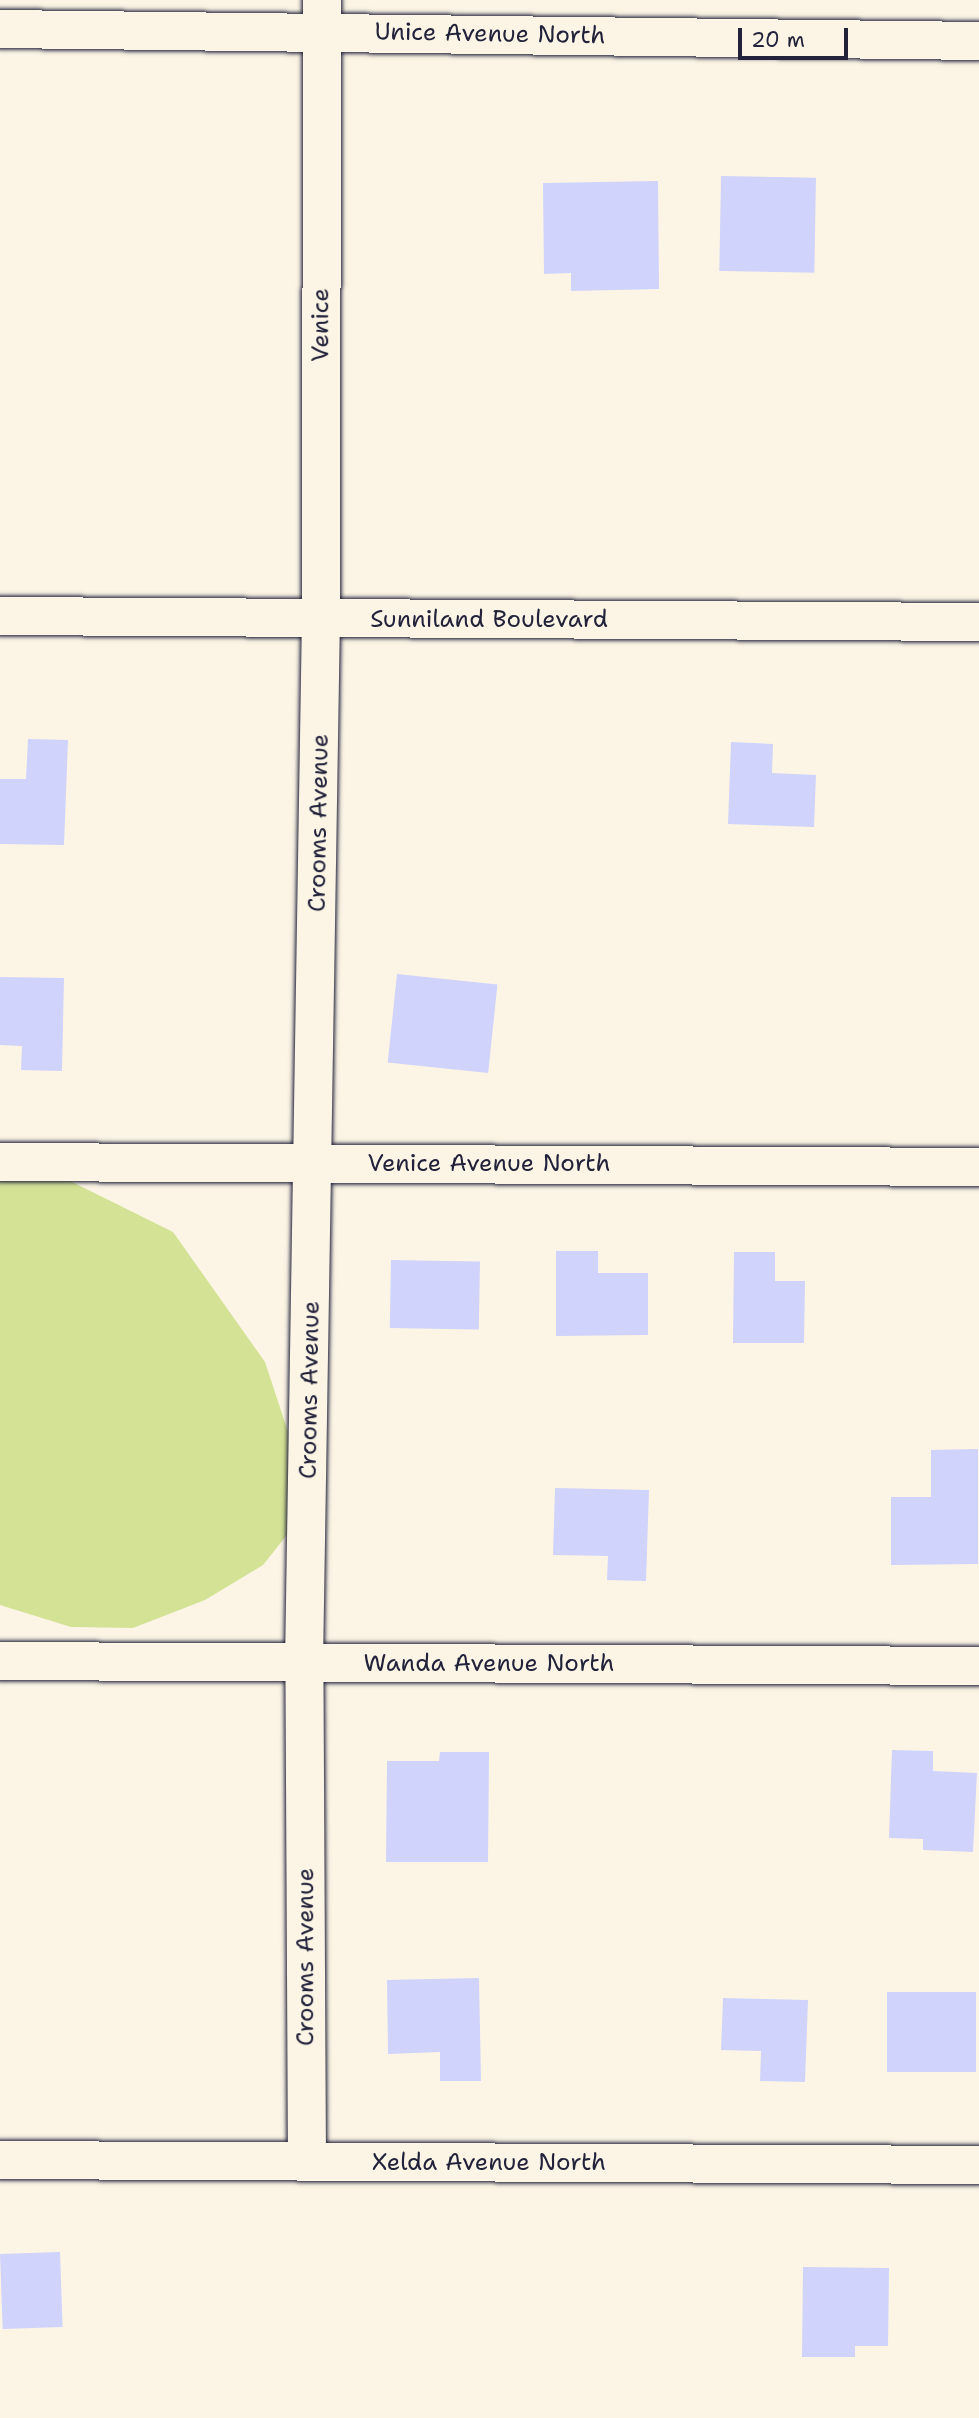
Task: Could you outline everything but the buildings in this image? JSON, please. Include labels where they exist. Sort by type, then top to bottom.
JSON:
[{"type":"street","name":"Unice Avenue North","points":[[0,29],[322,16],[979,41]]},
{"type":"street","name":"Venice","points":[[321,619],[322,16]]},
{"type":"street","name":"Sunniland Boulevard","points":[[0,617],[979,622]]},
{"type":"street","name":"Crooms Avenue","points":[[307,2162],[304,1663],[315,1164],[321,619]]},
{"type":"street","name":"Venice Avenue North","points":[[0,1162],[979,1167]]},
{"type":"street","name":"Wanda Avenue North","points":[[0,1661],[979,1666]]},
{"type":"street","name":"Xelda Avenue North","points":[[0,2160],[979,2165]]},
{"type":"green space","points":[[0,1165],[50,1171],[173,1232],[265,1362],[293,1447],[294,1526],[263,1565],[205,1600],[133,1628],[71,1627],[0,1605]]}]
